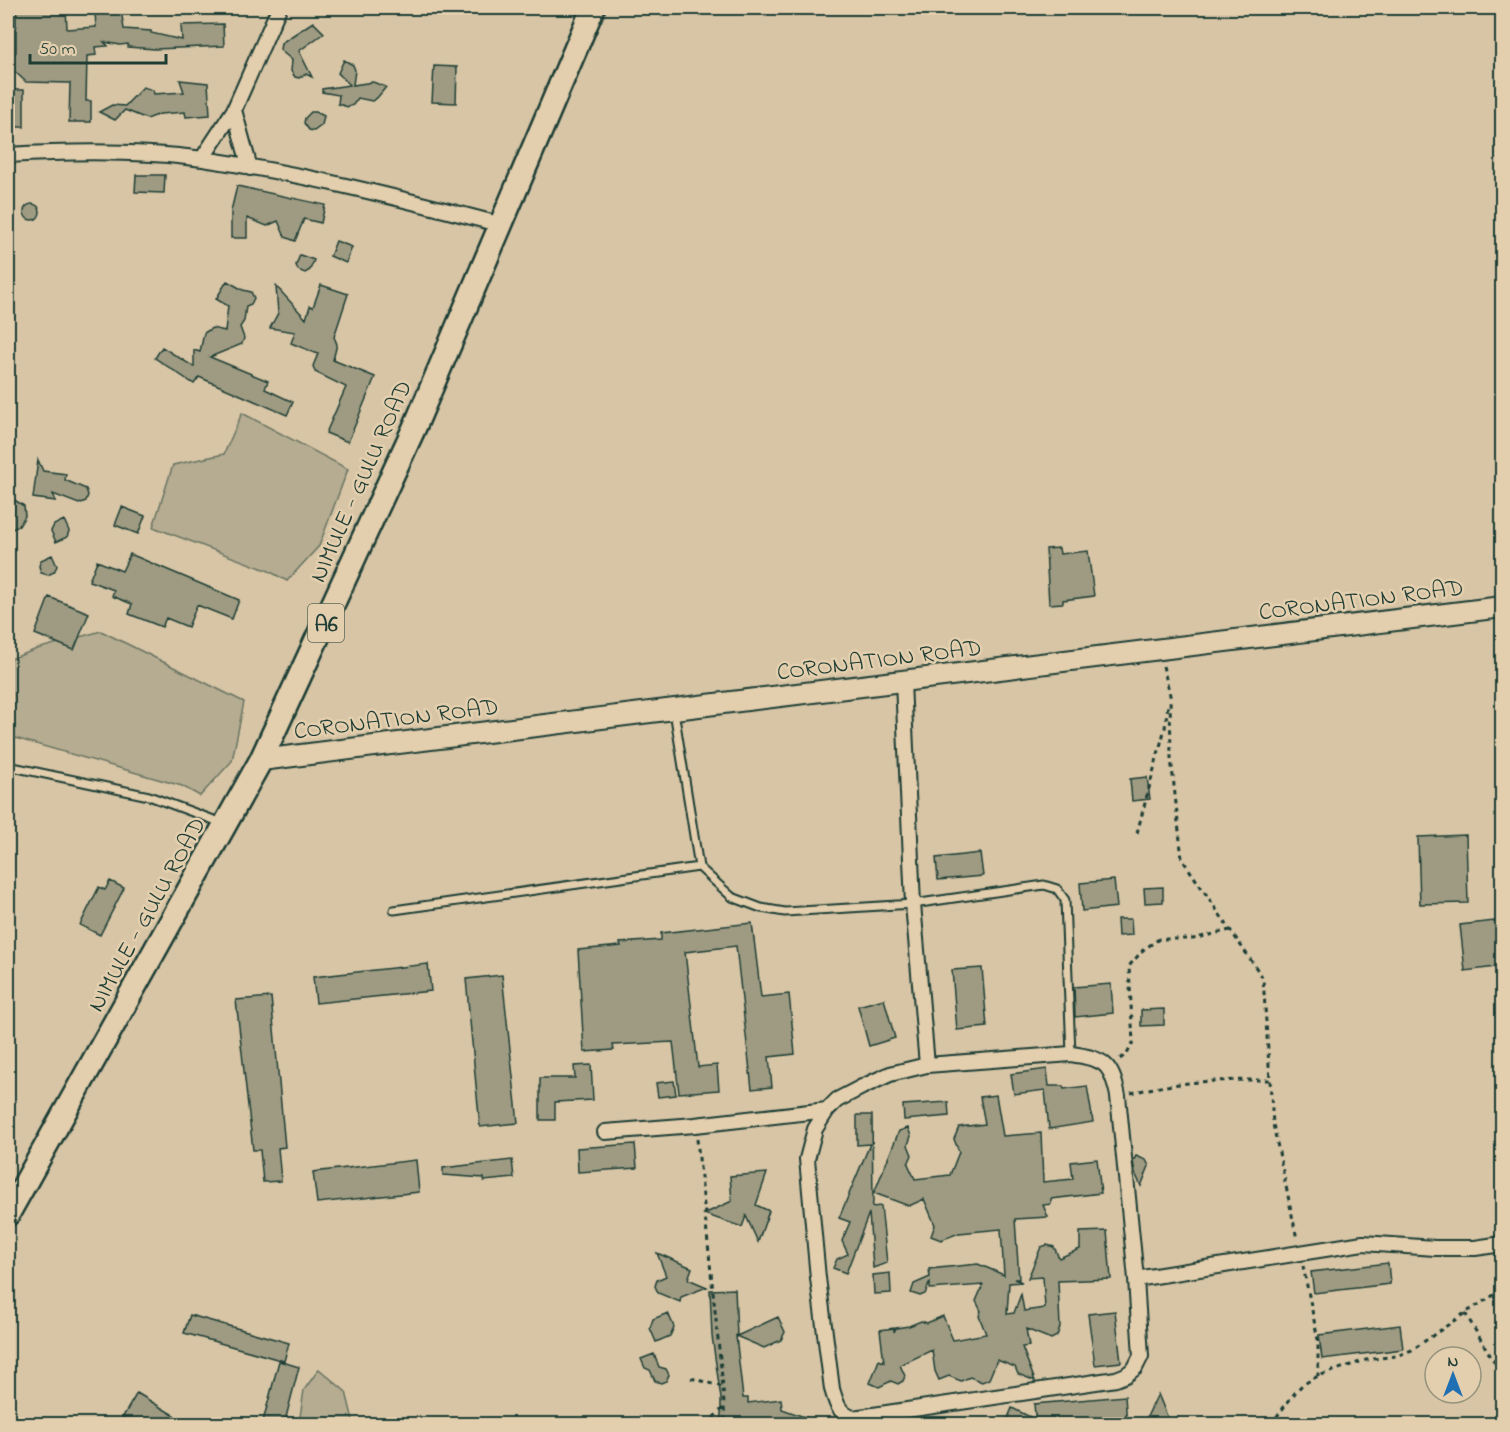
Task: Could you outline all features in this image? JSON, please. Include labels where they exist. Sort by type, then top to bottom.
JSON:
[{"type":"main road","name":"NIMULE - GULU ROAD","points":[[9,1210],[261,760],[416,424],[593,8]]},
{"type":"main road","name":"CORONATION ROAD","points":[[261,760],[674,711],[1503,607]]},
{"type":"street","points":[[202,159],[234,110],[279,8]]},
{"type":"street","points":[[234,110],[250,168]]},
{"type":"street","points":[[8,155],[66,152],[144,154],[202,159],[329,182],[502,225]]},
{"type":"street","points":[[903,682],[913,904],[927,1065]]},
{"type":"street","points":[[1071,1054],[1088,1056],[1108,1066],[1114,1075],[1136,1279],[1141,1356],[1135,1368],[1126,1375],[1116,1379],[853,1418],[846,1416],[837,1407],[832,1389],[818,1278],[807,1159],[815,1129],[827,1110],[837,1100],[890,1074],[927,1065],[1071,1054]]},
{"type":"street","points":[[605,1132],[695,1125],[827,1110]]},
{"type":"street","points":[[1136,1279],[1364,1243],[1435,1248],[1475,1248],[1503,1244]]},
{"type":"lane","points":[[674,711],[699,867],[732,897],[761,908],[785,912],[913,904],[1044,885],[1057,889],[1065,900],[1071,1054]]},
{"type":"lane","points":[[8,766],[149,796],[227,824]]},
{"type":"lane","points":[[394,910],[699,867]]},
{"type":"path","points":[[1159,650],[1170,695],[1171,758],[1182,859],[1263,978],[1273,1124],[1318,1340],[1318,1376]]},
{"type":"path","points":[[1137,833],[1165,728],[1170,695]]},
{"type":"path","points":[[1108,1066],[1127,1054],[1132,1043],[1129,966],[1159,939],[1193,939],[1230,930]]},
{"type":"path","points":[[1118,1096],[1174,1083],[1209,1080],[1270,1080]]},
{"type":"path","points":[[695,1125],[725,1425]]},
{"type":"path","points":[[1270,1425],[1302,1385],[1318,1376],[1366,1360],[1396,1356],[1412,1350],[1464,1313],[1503,1290]]},
{"type":"path","points":[[1464,1313],[1503,1375]]},
{"type":"path","points":[[691,1378],[723,1387]]},
{"type":"path","points":[[707,1425],[724,1407]]},
{"type":"shaded area","points":[[242,413],[348,469],[319,546],[287,581],[269,571],[153,527],[173,465],[224,454]]},
{"type":"shaded area","points":[[101,631],[244,702],[232,761],[200,796],[182,786],[8,736],[8,660],[37,649]]},
{"type":"shaded area","points":[[319,1369],[346,1392],[354,1424],[299,1424],[304,1390]]},
{"type":"building","points":[[16,8],[66,8],[67,29],[96,27],[95,12],[121,9],[124,29],[151,31],[151,33],[182,40],[181,25],[223,24],[224,46],[155,49],[104,42],[108,46],[95,47],[96,55],[87,56],[86,101],[91,101],[91,122],[69,122],[70,83],[26,82],[8,65],[8,61],[16,52]]},
{"type":"building","points":[[313,22],[324,33],[299,51],[312,77],[306,74],[299,78],[295,77],[291,71],[292,60],[280,50],[281,43]]},
{"type":"building","points":[[344,60],[353,65],[355,70],[353,85],[373,82],[386,87],[377,98],[372,101],[358,98],[353,105],[348,107],[338,104],[339,95],[322,92],[322,89],[350,85],[338,73]]},
{"type":"building","points":[[434,66],[457,67],[456,103],[432,102]]},
{"type":"building","points":[[180,80],[208,83],[210,115],[186,117],[185,112],[160,114],[147,119],[125,110],[115,120],[99,112],[112,105],[125,106],[143,87],[153,90],[154,94],[184,92]]},
{"type":"building","points":[[10,90],[24,90],[24,127],[11,127]]},
{"type":"building","points":[[311,112],[324,116],[322,125],[314,131],[309,130],[304,123],[305,118]]},
{"type":"building","points":[[136,175],[165,175],[164,193],[135,192]]},
{"type":"building","points":[[237,186],[325,205],[321,223],[304,219],[295,241],[285,237],[278,221],[267,226],[247,218],[247,238],[231,238],[231,211]]},
{"type":"building","points":[[32,204],[38,206],[40,212],[38,218],[32,220],[26,218],[24,212],[26,206]]},
{"type":"building","points":[[336,241],[352,247],[346,263],[330,256]]},
{"type":"building","points":[[300,255],[314,260],[310,270],[305,273],[298,270],[296,265]]},
{"type":"building","points":[[227,281],[251,292],[254,298],[251,304],[246,306],[244,321],[240,327],[244,338],[242,344],[210,357],[268,381],[265,389],[293,402],[287,415],[199,377],[194,384],[155,358],[162,347],[194,367],[194,350],[200,352],[204,333],[212,328],[225,331],[228,306],[216,299]]},
{"type":"building","points":[[321,285],[348,294],[334,337],[337,344],[333,360],[375,377],[348,442],[326,433],[346,387],[315,372],[313,366],[318,354],[291,343],[295,332],[270,328],[278,313],[276,286],[306,319]]},
{"type":"building","points":[[38,460],[43,471],[66,474],[65,480],[86,489],[88,495],[86,501],[79,504],[53,494],[56,501],[33,498]]},
{"type":"building","points":[[8,496],[24,506],[25,516],[19,526],[8,531]]},
{"type":"building","points":[[122,507],[145,516],[138,534],[115,525]]},
{"type":"building","points":[[64,520],[69,531],[67,537],[56,542],[51,531],[54,525]]},
{"type":"building","points":[[1059,548],[1060,554],[1088,551],[1094,596],[1049,604],[1046,549]]},
{"type":"building","points":[[130,554],[239,600],[232,619],[197,605],[188,627],[166,618],[162,627],[129,614],[132,604],[112,596],[114,590],[89,581],[97,561],[122,571]]},
{"type":"building","points":[[52,555],[57,566],[54,572],[48,575],[41,573],[39,566],[41,560]]},
{"type":"building","points":[[49,597],[89,613],[74,650],[35,634]]},
{"type":"building","points":[[1147,777],[1150,799],[1132,801],[1130,779]]},
{"type":"building","points":[[1466,835],[1468,903],[1420,904],[1418,837]]},
{"type":"building","points":[[980,853],[983,876],[938,880],[936,858]]},
{"type":"building","points":[[1114,880],[1117,907],[1082,911],[1080,883]]},
{"type":"building","points":[[110,881],[124,888],[100,935],[80,925],[99,887],[105,890]]},
{"type":"building","points":[[1163,887],[1163,902],[1145,903],[1144,888]]},
{"type":"building","points":[[1117,919],[1131,919],[1132,935],[1118,936]]},
{"type":"building","points":[[1503,920],[1503,966],[1465,971],[1460,925]]},
{"type":"building","points":[[752,923],[761,997],[789,994],[795,1054],[769,1057],[772,1087],[752,1089],[736,946],[685,952],[698,1067],[717,1065],[719,1090],[679,1093],[673,1042],[613,1045],[614,1050],[584,1052],[578,950],[621,946],[620,943],[661,940],[661,933]]},
{"type":"building","points":[[428,964],[431,991],[316,1003],[313,977]]},
{"type":"building","points":[[982,968],[987,1027],[957,1030],[952,970]]},
{"type":"building","points":[[502,975],[518,1123],[480,1127],[466,979]]},
{"type":"building","points":[[1111,984],[1113,1013],[1075,1017],[1074,987]]},
{"type":"building","points":[[271,997],[285,1147],[278,1148],[281,1181],[263,1182],[260,1150],[253,1150],[236,1000]]},
{"type":"building","points":[[884,999],[895,1038],[869,1046],[858,1006]]},
{"type":"building","points":[[1164,1009],[1164,1025],[1141,1026],[1141,1010]]},
{"type":"building","points":[[591,1065],[593,1100],[555,1102],[555,1120],[540,1120],[540,1078],[575,1078],[574,1066]]},
{"type":"building","points":[[1047,1069],[1049,1086],[1063,1086],[1064,1089],[1087,1086],[1093,1122],[1049,1129],[1045,1090],[1014,1094],[1011,1074]]},
{"type":"building","points":[[674,1081],[676,1095],[658,1097],[656,1083]]},
{"type":"building","points":[[996,1095],[1003,1136],[1041,1133],[1043,1182],[1073,1179],[1071,1162],[1097,1159],[1101,1193],[1051,1199],[1051,1204],[1043,1205],[1048,1217],[1015,1219],[1019,1279],[1014,1279],[1022,1282],[1009,1283],[1007,1314],[1014,1313],[1021,1294],[1024,1311],[1045,1308],[1043,1277],[1028,1278],[1041,1247],[1047,1245],[1054,1247],[1059,1258],[1080,1249],[1080,1232],[1107,1231],[1111,1279],[1058,1281],[1060,1327],[1057,1336],[1051,1339],[1026,1329],[1029,1346],[1022,1347],[1035,1381],[1018,1374],[1015,1367],[997,1360],[989,1379],[982,1382],[970,1377],[961,1381],[949,1376],[939,1380],[935,1371],[932,1350],[900,1365],[905,1376],[903,1381],[898,1384],[891,1381],[879,1387],[870,1383],[879,1360],[884,1362],[880,1330],[894,1328],[894,1332],[896,1328],[921,1321],[927,1323],[943,1316],[953,1340],[986,1334],[979,1316],[981,1311],[976,1301],[983,1285],[930,1289],[930,1282],[925,1294],[920,1296],[911,1293],[914,1284],[930,1277],[929,1269],[978,1264],[1004,1275],[1001,1229],[959,1233],[941,1240],[931,1236],[935,1225],[924,1199],[909,1206],[874,1193],[899,1131],[908,1128],[911,1136],[908,1145],[912,1155],[908,1164],[915,1179],[950,1175],[959,1152],[954,1139],[959,1127],[985,1124],[980,1097]]},
{"type":"building","points":[[948,1102],[949,1116],[904,1120],[903,1105]]},
{"type":"building","points":[[857,1115],[872,1115],[872,1207],[881,1206],[887,1263],[873,1268],[869,1213],[846,1273],[833,1268],[837,1259],[848,1254],[842,1241],[850,1222],[839,1218],[870,1144],[857,1145]]},
{"type":"building","points":[[635,1144],[637,1168],[578,1172],[577,1148]]},
{"type":"building","points":[[1136,1156],[1146,1160],[1149,1166],[1141,1186],[1133,1161]]},
{"type":"building","points":[[416,1160],[419,1192],[317,1203],[313,1172]]},
{"type":"building","points":[[512,1160],[514,1178],[484,1181],[484,1178],[443,1175],[443,1168]]},
{"type":"building","points":[[767,1173],[756,1205],[769,1211],[758,1242],[746,1216],[742,1227],[704,1214],[732,1201],[730,1176]]},
{"type":"building","points":[[657,1253],[692,1268],[688,1279],[707,1287],[681,1297],[680,1302],[658,1293],[655,1286],[657,1280],[666,1276]]},
{"type":"building","points":[[1388,1263],[1390,1284],[1314,1293],[1311,1272]]},
{"type":"building","points":[[890,1273],[891,1293],[874,1294],[873,1275]]},
{"type":"building","points":[[735,1289],[737,1336],[778,1317],[785,1332],[781,1340],[764,1348],[736,1336],[743,1398],[748,1398],[748,1403],[781,1399],[782,1409],[819,1422],[819,1425],[721,1425],[721,1399],[712,1336],[710,1290]]},
{"type":"building","points":[[1115,1311],[1121,1362],[1095,1365],[1088,1314]]},
{"type":"building","points":[[668,1313],[674,1327],[670,1336],[656,1342],[650,1328],[653,1319]]},
{"type":"building","points":[[190,1315],[289,1343],[284,1361],[184,1333]]},
{"type":"building","points":[[1400,1325],[1403,1349],[1322,1359],[1319,1335]]},
{"type":"building","points":[[654,1354],[659,1367],[666,1369],[669,1375],[666,1381],[661,1383],[655,1381],[641,1359]]},
{"type":"building","points":[[279,1361],[299,1367],[284,1425],[262,1425]]},
{"type":"building","points":[[137,1393],[190,1425],[118,1425]]},
{"type":"building","points":[[1158,1394],[1167,1416],[1168,1425],[1143,1425]]},
{"type":"building","points":[[1125,1396],[1127,1425],[1036,1425],[1034,1404]]},
{"type":"building","points":[[1012,1408],[1032,1418],[1016,1425],[1005,1425]]}]
